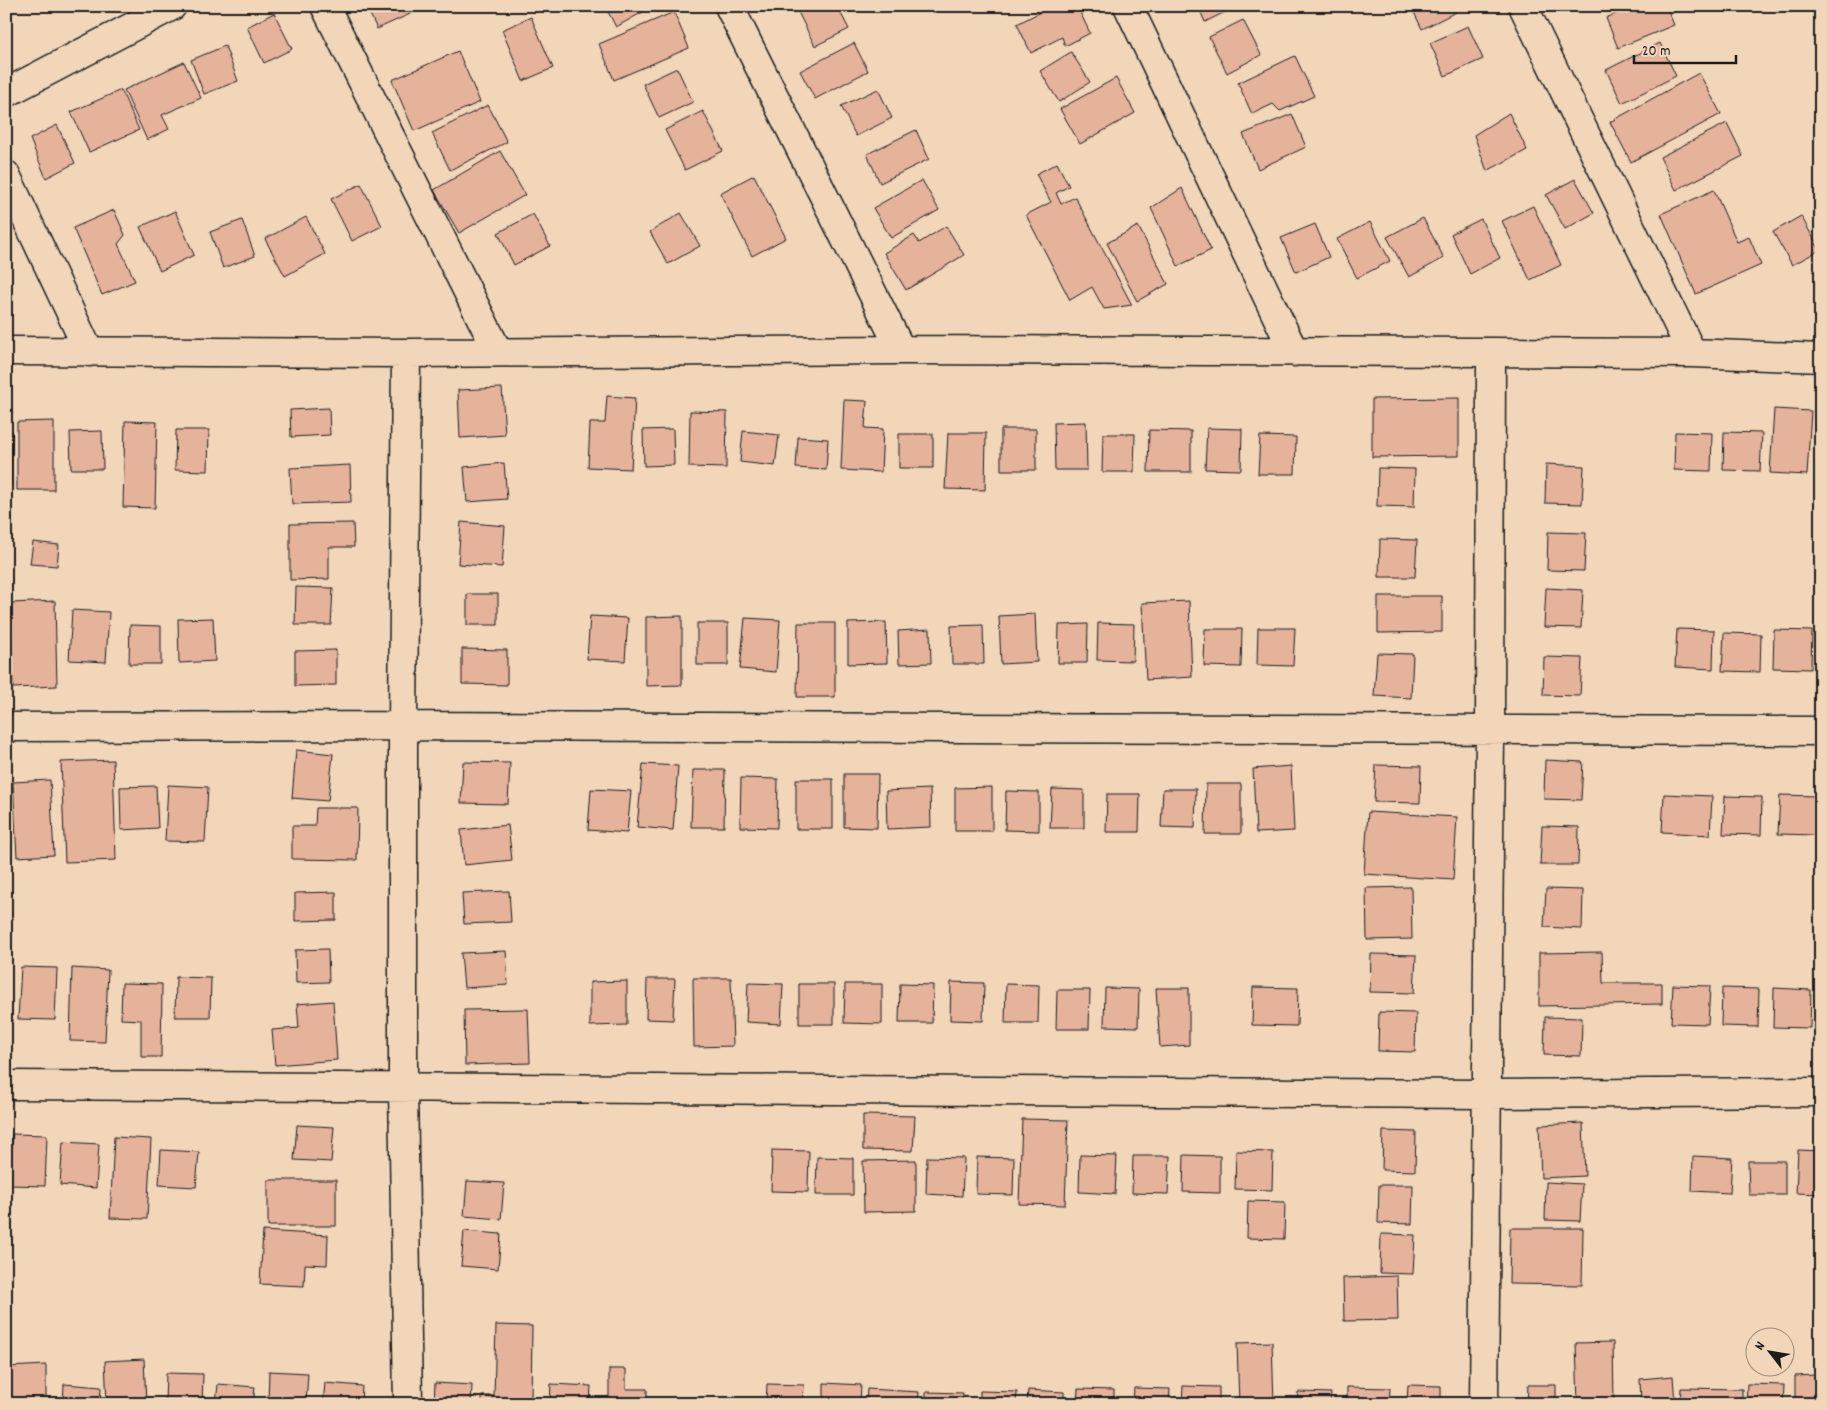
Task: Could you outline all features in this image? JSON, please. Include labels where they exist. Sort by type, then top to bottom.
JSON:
[{"type":"street","points":[[6,93],[172,6]]},
{"type":"street","points":[[325,6],[498,352]]},
{"type":"street","points":[[728,6],[901,350]]},
{"type":"street","points":[[1128,6],[1294,352]]},
{"type":"street","points":[[1523,6],[1692,353]]},
{"type":"street","points":[[6,175],[89,352]]},
{"type":"street","points":[[6,351],[406,353],[901,350],[1491,352],[1692,353],[1821,358]]},
{"type":"street","points":[[1484,1404],[1490,731],[1491,352]]},
{"type":"street","points":[[406,353],[403,1087],[408,1404]]},
{"type":"street","points":[[6,727],[403,726],[1821,731]]},
{"type":"street","points":[[6,1085],[1487,1094],[1821,1092]]},
{"type":"building","points":[[366,6],[406,6],[410,14],[377,29]]},
{"type":"building","points":[[605,6],[649,6],[650,8],[616,27]]},
{"type":"building","points":[[809,6],[837,6],[849,29],[815,46],[798,12]]},
{"type":"building","points":[[1052,6],[1077,6],[1090,33],[1065,46],[1062,37],[1031,53],[1017,24]]},
{"type":"building","points":[[1198,6],[1237,6],[1205,22]]},
{"type":"building","points":[[1411,6],[1453,6],[1456,12],[1422,29]]},
{"type":"building","points":[[1634,6],[1666,6],[1674,25],[1618,48],[1606,18]]},
{"type":"building","points":[[674,12],[689,48],[614,80],[599,44]]},
{"type":"building","points":[[274,13],[292,49],[264,63],[247,27]]},
{"type":"building","points":[[531,17],[553,68],[523,81],[502,30]]},
{"type":"building","points":[[1243,20],[1261,55],[1227,73],[1209,37]]},
{"type":"building","points":[[1468,26],[1483,59],[1445,76],[1430,43]]},
{"type":"building","points":[[854,43],[868,71],[815,99],[800,71]]},
{"type":"building","points":[[1660,43],[1676,76],[1622,103],[1606,70]]},
{"type":"building","points":[[225,46],[238,81],[204,94],[191,60]]},
{"type":"building","points":[[458,51],[480,102],[414,131],[392,80]]},
{"type":"building","points":[[1071,52],[1090,82],[1059,102],[1040,71]]},
{"type":"building","points":[[1295,56],[1314,96],[1280,111],[1273,104],[1252,114],[1238,83]]},
{"type":"building","points":[[184,62],[201,98],[162,115],[169,129],[147,140],[124,90]]},
{"type":"building","points":[[677,68],[693,102],[659,118],[643,84]]},
{"type":"building","points":[[1699,73],[1721,114],[1631,162],[1610,122]]},
{"type":"building","points":[[1116,78],[1135,113],[1080,144],[1060,109]]},
{"type":"building","points":[[878,89],[892,118],[856,136],[841,106]]},
{"type":"building","points":[[121,90],[139,130],[89,152],[71,112]]},
{"type":"building","points":[[488,105],[507,142],[450,170],[432,133]]},
{"type":"building","points":[[703,111],[723,151],[685,170],[665,130]]},
{"type":"building","points":[[1509,113],[1527,150],[1487,171],[1474,135]]},
{"type":"building","points":[[1292,114],[1306,147],[1258,169],[1243,134]]},
{"type":"building","points":[[1727,123],[1743,156],[1676,190],[1660,157]]},
{"type":"building","points":[[57,125],[75,163],[46,178],[30,139]]},
{"type":"building","points":[[916,130],[929,159],[880,183],[867,154]]},
{"type":"building","points":[[500,151],[525,195],[459,233],[434,190]]},
{"type":"building","points":[[1057,163],[1069,186],[1056,193],[1061,204],[1075,197],[1132,305],[1104,309],[1092,287],[1070,300],[1026,215],[1051,202],[1036,174]]},
{"type":"building","points":[[754,175],[786,238],[752,256],[720,193]]},
{"type":"building","points":[[1575,179],[1594,213],[1565,229],[1546,195]]},
{"type":"building","points":[[922,180],[939,210],[891,238],[873,208]]},
{"type":"building","points":[[361,184],[382,226],[352,241],[331,199]]},
{"type":"building","points":[[1182,188],[1211,250],[1178,266],[1151,208]]},
{"type":"building","points":[[1714,190],[1737,242],[1749,237],[1761,265],[1696,294],[1661,214]]},
{"type":"building","points":[[1533,206],[1561,265],[1530,280],[1502,221]]},
{"type":"building","points":[[114,210],[125,235],[118,244],[135,281],[102,295],[73,228]]},
{"type":"building","points":[[175,211],[194,255],[160,271],[140,227]]},
{"type":"building","points":[[681,213],[700,246],[668,264],[650,232]]},
{"type":"building","points":[[533,214],[550,246],[514,265],[498,233]]},
{"type":"building","points":[[1801,216],[1820,250],[1792,265],[1773,232]]},
{"type":"building","points":[[306,217],[325,254],[285,276],[265,239]]},
{"type":"building","points":[[1423,218],[1444,258],[1409,277],[1387,237]]},
{"type":"building","points":[[1481,219],[1500,258],[1470,274],[1451,234]]},
{"type":"building","points":[[242,220],[255,256],[223,268],[210,232]]},
{"type":"building","points":[[1370,222],[1390,261],[1357,278],[1337,239]]},
{"type":"building","points":[[1315,224],[1329,257],[1296,272],[1281,238]]},
{"type":"building","points":[[946,226],[964,255],[906,290],[884,253],[914,235],[919,243]]},
{"type":"building","points":[[1138,226],[1168,284],[1137,301],[1107,243]]},
{"type":"building","points":[[502,388],[505,435],[460,438],[458,390]]},
{"type":"building","points":[[607,396],[635,398],[631,469],[588,467],[590,423],[605,423]]},
{"type":"building","points":[[1459,398],[1459,456],[1372,457],[1372,399]]},
{"type":"building","points":[[844,400],[867,401],[865,428],[883,429],[881,472],[841,470]]},
{"type":"building","points":[[329,408],[330,435],[291,437],[290,410]]},
{"type":"building","points":[[1774,409],[1811,411],[1807,475],[1770,473]]},
{"type":"building","points":[[690,411],[727,412],[726,468],[689,467]]},
{"type":"building","points":[[54,421],[54,490],[17,490],[17,422]]},
{"type":"building","points":[[125,421],[157,422],[155,508],[123,507]]},
{"type":"building","points":[[1086,422],[1087,470],[1055,470],[1054,423]]},
{"type":"building","points":[[1207,428],[1242,429],[1241,470],[1205,469]]},
{"type":"building","points":[[673,429],[674,465],[644,466],[643,430]]},
{"type":"building","points":[[1001,429],[1036,429],[1036,470],[1001,470]]},
{"type":"building","points":[[176,430],[209,430],[208,471],[175,470]]},
{"type":"building","points":[[1149,430],[1191,431],[1191,472],[1148,472]]},
{"type":"building","points":[[6,431],[12,431],[11,487],[6,487]]},
{"type":"building","points":[[102,431],[103,469],[71,469],[70,432]]},
{"type":"building","points":[[743,431],[779,435],[775,466],[740,462]]},
{"type":"building","points":[[1675,432],[1712,433],[1711,471],[1674,470]]},
{"type":"building","points":[[1724,432],[1762,433],[1760,471],[1723,470]]},
{"type":"building","points":[[948,433],[986,433],[985,490],[945,489]]},
{"type":"building","points":[[899,434],[933,434],[933,468],[899,468]]},
{"type":"building","points":[[1103,434],[1135,434],[1134,472],[1102,472]]},
{"type":"building","points":[[1260,436],[1296,437],[1295,474],[1258,474]]},
{"type":"building","points":[[798,437],[828,439],[826,470],[796,468]]},
{"type":"building","points":[[504,463],[507,499],[467,502],[464,467]]},
{"type":"building","points":[[1546,464],[1584,466],[1582,504],[1545,503]]},
{"type":"building","points":[[350,465],[351,502],[292,504],[290,468]]},
{"type":"building","points":[[1378,468],[1415,469],[1414,507],[1377,506]]},
{"type":"building","points":[[461,522],[505,526],[502,567],[458,564]]},
{"type":"building","points":[[353,523],[354,547],[329,547],[329,579],[290,580],[290,524]]},
{"type":"building","points":[[1548,532],[1586,533],[1584,571],[1547,570]]},
{"type":"building","points":[[1380,539],[1417,540],[1415,577],[1379,577]]},
{"type":"building","points":[[33,542],[59,545],[57,566],[30,564]]},
{"type":"building","points":[[296,587],[333,588],[331,625],[295,625]]},
{"type":"building","points":[[1546,588],[1583,590],[1581,628],[1544,627]]},
{"type":"building","points":[[467,594],[498,594],[498,625],[467,625]]},
{"type":"building","points":[[1378,596],[1442,596],[1442,632],[1378,633]]},
{"type":"building","points":[[55,601],[57,686],[13,688],[11,603]]},
{"type":"building","points":[[1189,601],[1192,677],[1146,680],[1142,603]]},
{"type":"building","points":[[72,610],[109,612],[106,662],[69,660]]},
{"type":"building","points":[[1035,614],[1037,662],[1001,664],[999,616]]},
{"type":"building","points":[[590,616],[628,618],[625,661],[587,659]]},
{"type":"building","points":[[682,616],[682,685],[646,686],[646,617]]},
{"type":"building","points":[[213,618],[215,661],[179,663],[178,619]]},
{"type":"building","points":[[745,618],[780,620],[776,672],[740,669]]},
{"type":"building","points":[[886,622],[887,663],[848,664],[848,623]]},
{"type":"building","points":[[697,623],[728,623],[728,665],[697,665]]},
{"type":"building","points":[[798,623],[835,623],[835,697],[797,697]]},
{"type":"building","points":[[1098,623],[1134,624],[1133,661],[1097,660]]},
{"type":"building","points":[[1088,624],[1087,663],[1058,663],[1059,625]]},
{"type":"building","points":[[130,625],[161,626],[161,664],[129,664]]},
{"type":"building","points":[[983,625],[984,664],[952,664],[951,626]]},
{"type":"building","points":[[1258,628],[1295,628],[1293,666],[1257,665]]},
{"type":"building","points":[[930,629],[931,663],[899,664],[898,631]]},
{"type":"building","points":[[1205,629],[1242,629],[1241,667],[1204,666]]},
{"type":"building","points":[[1677,629],[1714,630],[1713,669],[1675,667]]},
{"type":"building","points":[[1774,630],[1812,631],[1811,669],[1773,668]]},
{"type":"building","points":[[1724,633],[1761,634],[1760,672],[1722,671]]},
{"type":"building","points":[[462,649],[507,650],[507,685],[462,684]]},
{"type":"building","points":[[336,650],[336,685],[295,686],[295,651]]},
{"type":"building","points":[[1377,653],[1413,654],[1411,698],[1374,696]]},
{"type":"building","points":[[1544,657],[1582,658],[1580,696],[1543,695]]},
{"type":"building","points":[[296,750],[333,754],[328,801],[292,798]]},
{"type":"building","points":[[113,760],[116,860],[65,862],[61,762]]},
{"type":"building","points":[[1545,760],[1583,762],[1581,800],[1544,799]]},
{"type":"building","points":[[463,762],[510,763],[508,804],[461,803]]},
{"type":"building","points":[[643,764],[678,766],[673,830],[637,827]]},
{"type":"building","points":[[1376,765],[1421,766],[1420,803],[1374,802]]},
{"type":"building","points":[[1291,766],[1294,831],[1256,833],[1253,769]]},
{"type":"building","points":[[693,770],[725,770],[724,827],[691,827]]},
{"type":"building","points":[[844,774],[878,774],[877,828],[844,827]]},
{"type":"building","points":[[741,778],[778,779],[777,828],[740,827]]},
{"type":"building","points":[[796,779],[833,779],[833,829],[796,829]]},
{"type":"building","points":[[50,780],[54,855],[17,857],[13,782]]},
{"type":"building","points":[[1206,784],[1241,784],[1241,834],[1205,834]]},
{"type":"building","points":[[168,785],[208,787],[205,842],[165,841]]},
{"type":"building","points":[[156,786],[158,828],[121,830],[120,787]]},
{"type":"building","points":[[992,787],[992,831],[955,831],[955,788]]},
{"type":"building","points":[[591,789],[631,791],[627,833],[588,830]]},
{"type":"building","points":[[930,789],[931,827],[887,829],[886,791]]},
{"type":"building","points":[[1052,789],[1084,790],[1084,828],[1050,828]]},
{"type":"building","points":[[1163,789],[1196,789],[1195,828],[1161,827]]},
{"type":"building","points":[[1006,791],[1039,792],[1039,831],[1005,830]]},
{"type":"building","points":[[1107,794],[1140,794],[1139,832],[1106,832]]},
{"type":"building","points":[[1664,794],[1712,796],[1710,835],[1662,832]]},
{"type":"building","points":[[1780,795],[1817,796],[1816,835],[1778,834]]},
{"type":"building","points":[[1725,796],[1762,797],[1761,835],[1723,834]]},
{"type":"building","points":[[316,808],[358,808],[357,860],[292,859],[292,826],[315,826]]},
{"type":"building","points":[[1368,812],[1457,817],[1453,880],[1364,874]]},
{"type":"building","points":[[508,825],[512,860],[464,865],[461,830]]},
{"type":"building","points":[[1542,826],[1579,827],[1578,865],[1540,865]]},
{"type":"building","points":[[1411,887],[1412,939],[1367,940],[1366,888]]},
{"type":"building","points":[[1546,889],[1583,890],[1582,929],[1544,927]]},
{"type":"building","points":[[509,891],[511,922],[464,924],[462,893]]},
{"type":"building","points":[[336,892],[336,920],[295,921],[295,893]]},
{"type":"building","points":[[328,949],[329,982],[296,983],[295,950]]},
{"type":"building","points":[[506,951],[508,985],[464,988],[461,953]]},
{"type":"building","points":[[1602,952],[1603,983],[1662,983],[1662,1004],[1539,1006],[1539,953]]},
{"type":"building","points":[[1371,954],[1416,955],[1414,993],[1370,992]]},
{"type":"building","points":[[21,967],[57,968],[55,1020],[18,1019]]},
{"type":"building","points":[[72,968],[108,970],[105,1042],[70,1041]]},
{"type":"building","points":[[176,977],[211,978],[210,1017],[175,1017]]},
{"type":"building","points":[[693,978],[731,978],[733,1046],[694,1047]]},
{"type":"building","points":[[647,979],[675,979],[673,1020],[646,1019]]},
{"type":"building","points":[[627,981],[627,1025],[590,1026],[590,982]]},
{"type":"building","points":[[951,982],[984,983],[983,1021],[950,1020]]},
{"type":"building","points":[[122,983],[162,984],[161,1057],[141,1057],[141,1020],[121,1019]]},
{"type":"building","points":[[748,983],[783,984],[781,1024],[746,1022]]},
{"type":"building","points":[[799,984],[834,984],[834,1024],[799,1024]]},
{"type":"building","points":[[845,984],[882,984],[882,1024],[844,1023]]},
{"type":"building","points":[[900,984],[933,985],[932,1023],[899,1023]]},
{"type":"building","points":[[1006,984],[1039,985],[1038,1023],[1005,1023]]},
{"type":"building","points":[[1673,985],[1710,986],[1708,1024],[1671,1023]]},
{"type":"building","points":[[1253,987],[1298,988],[1297,1026],[1252,1025]]},
{"type":"building","points":[[1105,988],[1139,989],[1138,1027],[1104,1026]]},
{"type":"building","points":[[1156,988],[1189,988],[1189,1045],[1160,1047]]},
{"type":"building","points":[[1722,988],[1759,989],[1758,1027],[1721,1026]]},
{"type":"building","points":[[1774,988],[1811,990],[1810,1028],[1773,1027]]},
{"type":"building","points":[[1057,990],[1090,990],[1089,1029],[1056,1029]]},
{"type":"building","points":[[333,1001],[337,1060],[275,1065],[272,1030],[299,1028],[297,1004]]},
{"type":"building","points":[[528,1009],[530,1063],[465,1065],[464,1010]]},
{"type":"building","points":[[1379,1012],[1416,1013],[1415,1052],[1378,1051]]},
{"type":"building","points":[[1545,1017],[1582,1018],[1581,1056],[1544,1055]]},
{"type":"building","points":[[863,1115],[915,1116],[913,1151],[863,1150]]},
{"type":"building","points":[[1022,1119],[1068,1120],[1065,1205],[1019,1204]]},
{"type":"building","points":[[1583,1123],[1585,1176],[1541,1178],[1539,1125]]},
{"type":"building","points":[[297,1125],[334,1127],[331,1162],[294,1160]]},
{"type":"building","points":[[1383,1131],[1416,1132],[1415,1171],[1382,1170]]},
{"type":"building","points":[[12,1134],[47,1135],[45,1186],[10,1185]]},
{"type":"building","points":[[114,1137],[151,1139],[147,1219],[110,1218]]},
{"type":"building","points":[[63,1142],[99,1144],[96,1188],[60,1185]]},
{"type":"building","points":[[161,1150],[199,1152],[196,1187],[159,1185]]},
{"type":"building","points":[[772,1150],[809,1151],[808,1192],[771,1191]]},
{"type":"building","points":[[1798,1150],[1821,1151],[1821,1194],[1796,1193]]},
{"type":"building","points":[[1236,1151],[1273,1152],[1272,1190],[1235,1189]]},
{"type":"building","points":[[1080,1155],[1117,1156],[1115,1194],[1079,1192]]},
{"type":"building","points":[[1184,1155],[1220,1156],[1220,1193],[1183,1192]]},
{"type":"building","points":[[1133,1156],[1170,1156],[1168,1194],[1132,1193]]},
{"type":"building","points":[[1693,1156],[1732,1158],[1730,1193],[1692,1191]]},
{"type":"building","points":[[817,1157],[853,1158],[853,1195],[816,1195]]},
{"type":"building","points":[[927,1157],[964,1158],[962,1196],[926,1194]]},
{"type":"building","points":[[977,1157],[1014,1158],[1013,1195],[976,1194]]},
{"type":"building","points":[[916,1160],[916,1211],[864,1212],[863,1161]]},
{"type":"building","points":[[1748,1161],[1785,1161],[1785,1195],[1749,1195]]},
{"type":"building","points":[[268,1180],[336,1180],[336,1226],[268,1226]]},
{"type":"building","points":[[467,1181],[504,1183],[501,1219],[464,1216]]},
{"type":"building","points":[[1546,1182],[1582,1184],[1580,1221],[1545,1220]]},
{"type":"building","points":[[1379,1185],[1413,1185],[1412,1224],[1378,1223]]},
{"type":"building","points":[[1248,1201],[1285,1202],[1284,1239],[1247,1238]]},
{"type":"building","points":[[1510,1228],[1583,1228],[1582,1285],[1509,1284]]},
{"type":"building","points":[[263,1231],[328,1235],[327,1265],[305,1264],[304,1286],[260,1284]]},
{"type":"building","points":[[464,1231],[501,1234],[498,1269],[461,1266]]},
{"type":"building","points":[[1381,1234],[1415,1235],[1413,1274],[1380,1273]]},
{"type":"building","points":[[1397,1276],[1398,1320],[1344,1321],[1343,1278]]},
{"type":"building","points":[[496,1325],[532,1326],[531,1404],[482,1404],[482,1396],[494,1396]]},
{"type":"building","points":[[1272,1342],[1274,1404],[1239,1404],[1237,1343]]},
{"type":"building","points":[[1613,1342],[1614,1404],[1578,1404],[1576,1343]]},
{"type":"building","points":[[144,1359],[146,1404],[107,1404],[105,1361]]},
{"type":"building","points":[[46,1365],[46,1404],[9,1404],[8,1367]]},
{"type":"building","points":[[609,1369],[626,1369],[626,1389],[647,1389],[647,1404],[609,1404]]},
{"type":"building","points":[[269,1371],[308,1373],[306,1404],[268,1404]]},
{"type":"building","points":[[166,1373],[203,1374],[202,1404],[165,1404]]},
{"type":"building","points":[[1818,1375],[1818,1387],[1821,1387],[1821,1404],[1795,1404],[1795,1376]]},
{"type":"building","points":[[1673,1376],[1675,1404],[1641,1404],[1640,1379]]},
{"type":"building","points":[[325,1383],[362,1386],[361,1404],[323,1404]]},
{"type":"building","points":[[435,1383],[472,1385],[471,1404],[434,1404]]},
{"type":"building","points":[[824,1383],[861,1385],[860,1404],[824,1404]]},
{"type":"building","points":[[64,1384],[101,1387],[100,1404],[63,1404]]},
{"type":"building","points":[[218,1384],[255,1387],[253,1404],[216,1404]]},
{"type":"building","points":[[551,1384],[591,1386],[590,1404],[550,1404]]},
{"type":"building","points":[[767,1384],[804,1385],[803,1404],[766,1404]]},
{"type":"building","points":[[1747,1384],[1784,1385],[1783,1404],[1746,1404]]},
{"type":"building","points":[[1408,1385],[1441,1386],[1441,1404],[1407,1404]]},
{"type":"building","points":[[1528,1385],[1556,1385],[1556,1404],[1527,1404]]},
{"type":"building","points":[[1183,1386],[1219,1387],[1219,1404],[1182,1404]]},
{"type":"building","points":[[1347,1387],[1390,1388],[1389,1404],[1347,1404]]},
{"type":"building","points":[[1134,1388],[1170,1389],[1169,1404],[1133,1404]]},
{"type":"building","points":[[1681,1388],[1742,1389],[1742,1404],[1680,1404]]},
{"type":"building","points":[[867,1389],[919,1392],[918,1404],[866,1404]]},
{"type":"building","points":[[1078,1389],[1114,1390],[1114,1404],[1077,1404]]},
{"type":"building","points":[[1028,1390],[1064,1392],[1064,1404],[1027,1404]]},
{"type":"building","points":[[980,1391],[1017,1392],[1016,1404],[980,1404]]},
{"type":"building","points":[[926,1392],[963,1393],[962,1404],[926,1404]]},
{"type":"building","points":[[1298,1392],[1331,1393],[1330,1404],[1297,1404]]}]
